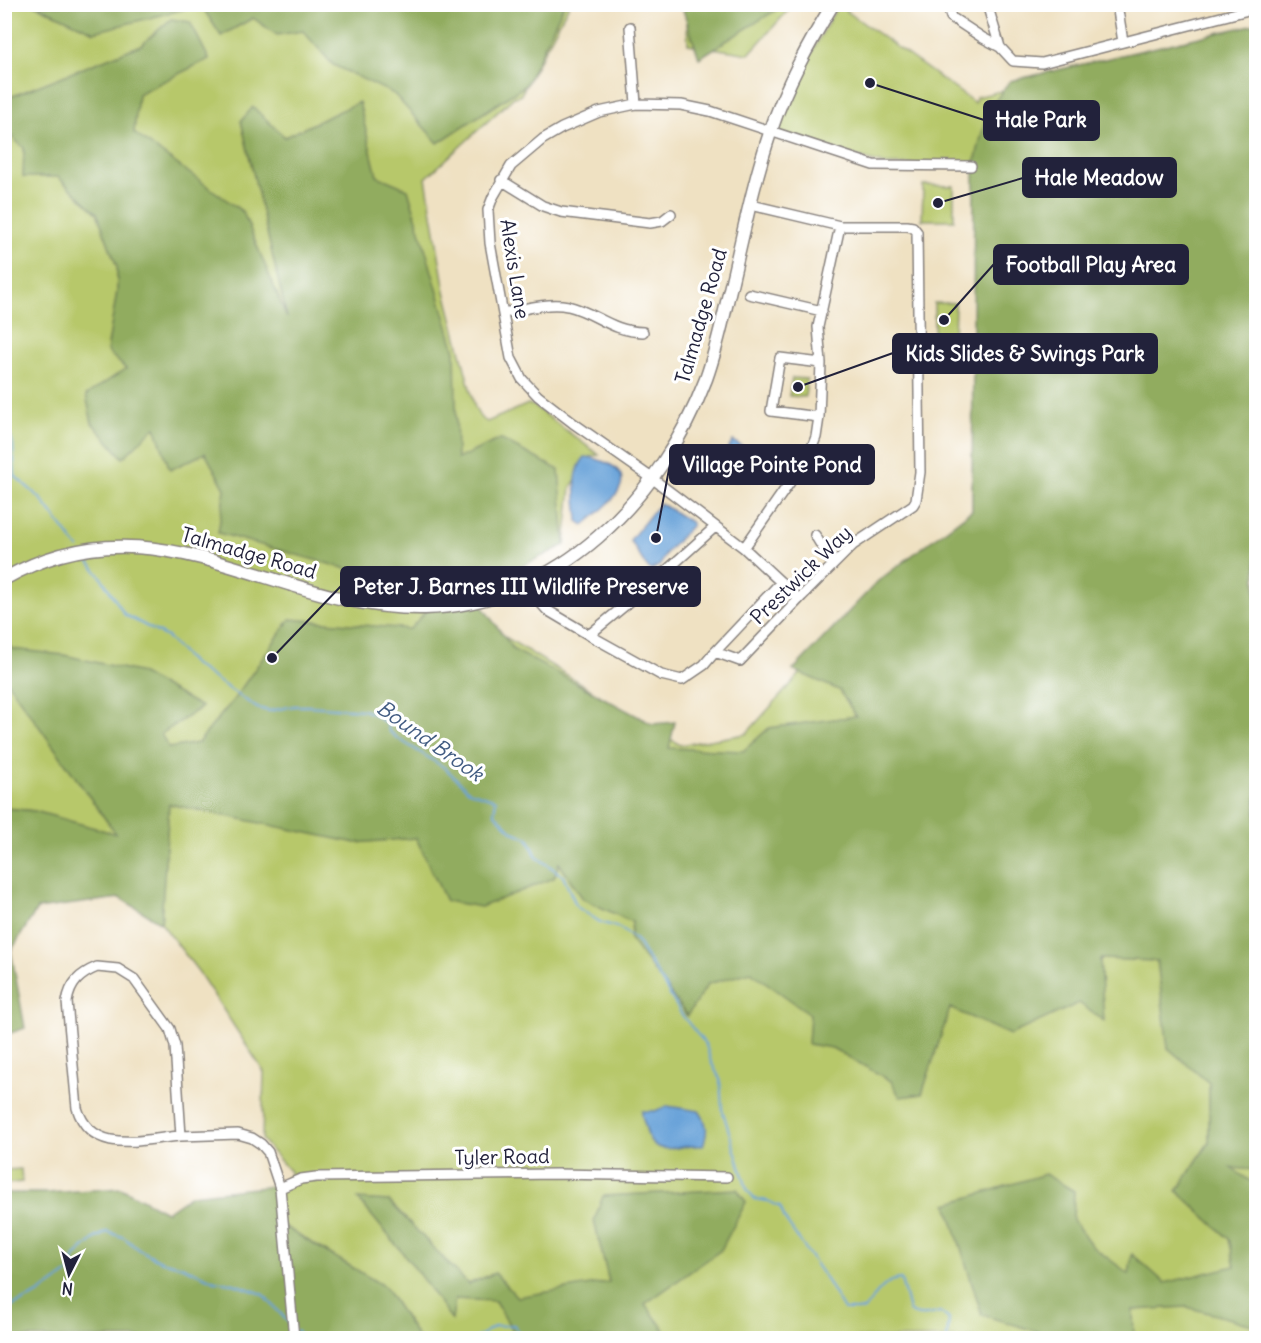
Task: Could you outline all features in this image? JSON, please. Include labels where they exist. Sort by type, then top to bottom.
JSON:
[{"type":"street","name":"Talmadge Road","points":[[4,579],[39,561],[90,548],[114,546],[160,549],[207,559],[317,592],[377,606],[408,608],[462,605],[486,600],[528,583],[567,561],[602,535],[621,516],[652,479],[676,442],[706,378],[716,348],[771,132],[797,68],[833,4]]},
{"type":"street","points":[[947,4],[951,17],[1000,47],[1013,61],[1042,63],[1257,8]]},
{"type":"street","points":[[987,4],[1000,47]]},
{"type":"street","points":[[1117,4],[1123,42]]},
{"type":"street","points":[[630,27],[636,104]]},
{"type":"street","name":"Alexis Lane","points":[[799,599],[744,548],[573,423],[538,396],[522,379],[511,358],[488,227],[488,210],[501,180],[511,166],[527,151],[562,128],[599,112],[636,104],[681,105],[710,111],[873,165],[971,166]]},
{"type":"street","points":[[501,180],[543,206],[561,212],[650,223],[662,221],[672,214]]},
{"type":"street","name":"Prestwick Way","points":[[715,652],[740,661],[853,545],[913,505],[916,500],[920,472],[917,232],[913,227],[907,226],[840,226],[751,205]]},
{"type":"street","points":[[744,548],[809,455],[816,437],[821,363],[818,327],[840,226]]},
{"type":"street","points":[[748,294],[822,311]]},
{"type":"street","points":[[504,312],[541,306],[568,306],[617,328],[643,332]]},
{"type":"street","points":[[819,417],[771,411],[780,358],[821,363]]},
{"type":"street","points":[[589,635],[715,527]]},
{"type":"street","points":[[815,535],[833,564]]},
{"type":"street","points":[[528,583],[538,600],[547,609],[661,675],[682,680],[704,665],[782,582]]},
{"type":"street","points":[[181,1136],[176,1047],[165,1022],[140,986],[127,973],[118,969],[97,967],[81,975],[69,992],[67,1002],[77,1108],[84,1126],[98,1137],[119,1142],[181,1136],[238,1134],[252,1138],[261,1144],[268,1152],[280,1188],[294,1338]]},
{"type":"street","name":"Tyler Road","points":[[280,1188],[301,1179],[316,1177],[556,1174],[727,1177]]},
{"type":"green space","points":[[681,4],[784,4],[784,5],[699,58]]},
{"type":"green space","points":[[5,5],[569,5],[520,96],[514,97],[426,178],[445,291],[475,408],[480,417],[487,422],[528,404],[534,406],[599,455],[592,456],[571,487],[565,545],[561,500],[439,596],[680,745],[746,734],[882,583],[972,515],[975,164],[885,165],[771,132],[785,100],[838,5],[975,103],[976,97],[1256,28],[1256,1338],[418,1338],[385,1287],[275,1221],[279,1187],[291,1173],[262,1140],[264,1072],[198,971],[161,923],[162,915],[35,811],[5,808]]},
{"type":"green space","points":[[35,5],[201,5],[94,32]]},
{"type":"green space","points":[[201,5],[564,5],[526,85],[438,143],[394,94],[333,65],[303,31],[277,35],[253,18],[221,36]]},
{"type":"green space","points":[[686,5],[793,5],[749,54],[688,44]]},
{"type":"green space","points":[[171,19],[190,22],[209,59],[138,94],[134,133],[243,212],[287,318],[241,121],[253,107],[285,137],[359,102],[377,176],[408,189],[455,351],[457,459],[500,439],[559,470],[565,545],[471,591],[514,650],[652,724],[675,722],[669,748],[743,751],[769,728],[856,716],[839,690],[793,670],[878,581],[972,510],[974,166],[987,112],[1010,81],[1256,24],[1256,1170],[1231,1168],[1256,1185],[1256,1326],[1187,1307],[1133,1310],[1134,1338],[1058,1338],[982,1315],[947,1204],[1045,1174],[1074,1191],[1073,1220],[1092,1246],[1129,1274],[1132,1254],[1165,1283],[1235,1266],[1229,1239],[1177,1191],[1209,1142],[1209,1083],[1168,1048],[1157,961],[1100,959],[1104,1021],[1079,1003],[1010,1035],[950,1008],[922,1094],[900,1097],[891,1081],[832,1048],[808,1044],[810,1014],[751,972],[708,984],[687,1016],[630,939],[632,922],[583,899],[559,863],[554,878],[481,907],[446,901],[416,838],[356,843],[169,804],[161,923],[120,898],[37,909],[11,951],[25,1028],[5,1035],[5,808],[35,811],[116,834],[5,679],[4,638],[12,649],[64,655],[138,672],[202,707],[161,734],[169,748],[198,743],[234,699],[290,619],[410,629],[440,595],[218,533],[225,489],[205,453],[170,470],[155,427],[123,458],[92,423],[86,395],[126,369],[107,351],[117,291],[117,267],[97,213],[58,177],[23,177],[24,148],[5,131],[5,99],[141,45]]},
{"type":"green space","points":[[923,185],[954,186],[954,220],[922,220]]},
{"type":"green space","points":[[934,303],[955,303],[954,338],[934,337]]},
{"type":"green space","points":[[792,378],[807,379],[805,397],[789,396]]},
{"type":"green space","points":[[21,1169],[22,1182],[5,1184],[5,1170]]},
{"type":"green space","points":[[279,1187],[275,1221],[385,1287],[418,1338],[5,1338],[5,1193],[47,1193],[121,1188],[166,1212],[191,1195]]},
{"type":"green space","points":[[737,1189],[746,1202],[721,1250],[645,1304],[667,1333],[711,1338],[517,1338],[495,1301],[455,1299],[452,1320],[411,1263],[358,1199],[389,1201],[468,1284],[495,1273],[517,1297],[609,1282],[594,1221],[603,1196]]},
{"type":"water","points":[[733,441],[755,454],[736,481],[716,469]]},
{"type":"water","points":[[585,457],[595,458],[611,465],[619,472],[622,480],[614,497],[584,525],[578,521],[576,479],[577,471]]},
{"type":"water","points":[[660,503],[692,525],[667,552],[660,565],[651,570],[646,566],[630,540]]},
{"type":"water","points":[[667,1106],[699,1111],[706,1128],[703,1146],[669,1149],[655,1145],[650,1139],[642,1111],[655,1111]]},
{"type":"waterway","name":"Bound Brook","points":[[4,418],[13,443],[15,476],[41,499],[78,548]]},
{"type":"waterway","name":"Bound Brook","points":[[85,557],[101,577],[125,615],[167,637],[192,663],[257,708],[269,711],[294,706],[309,706],[363,710],[372,713],[387,724],[389,731],[397,738],[445,768],[469,791],[496,800],[494,813],[513,832],[528,838],[537,857],[563,876],[577,907],[600,922],[620,928],[637,941],[682,1015],[706,1045],[711,1062],[720,1079],[722,1109],[747,1189],[754,1199],[768,1201],[780,1207],[786,1221],[824,1276],[844,1310],[864,1310],[884,1286],[901,1279],[909,1311],[920,1315],[940,1312],[949,1319],[947,1338]]},
{"type":"waterway","points":[[4,1310],[38,1294],[69,1272],[75,1256],[94,1239],[107,1232],[123,1237],[140,1250],[161,1261],[181,1266],[215,1281],[231,1283],[263,1294],[288,1322]]},
{"type":"waterway","points":[[476,1338],[495,1326],[514,1325],[523,1338]]},
{"type":"waterway","points":[[296,1331],[303,1338]]},
{"type":"place","name":"Hale Park","points":[[870,83]]},
{"type":"place","name":"Hale Meadow","points":[[938,203]]},
{"type":"place","name":"Football Play Area","points":[[944,320]]},
{"type":"place","name":"Kids Slides & Swings Park","points":[[798,387]]},
{"type":"place","name":"Village Pointe Pond","points":[[656,538]]},
{"type":"place","name":"Peter J. Barnes III Wildlife Preserve","points":[[272,658]]}]
